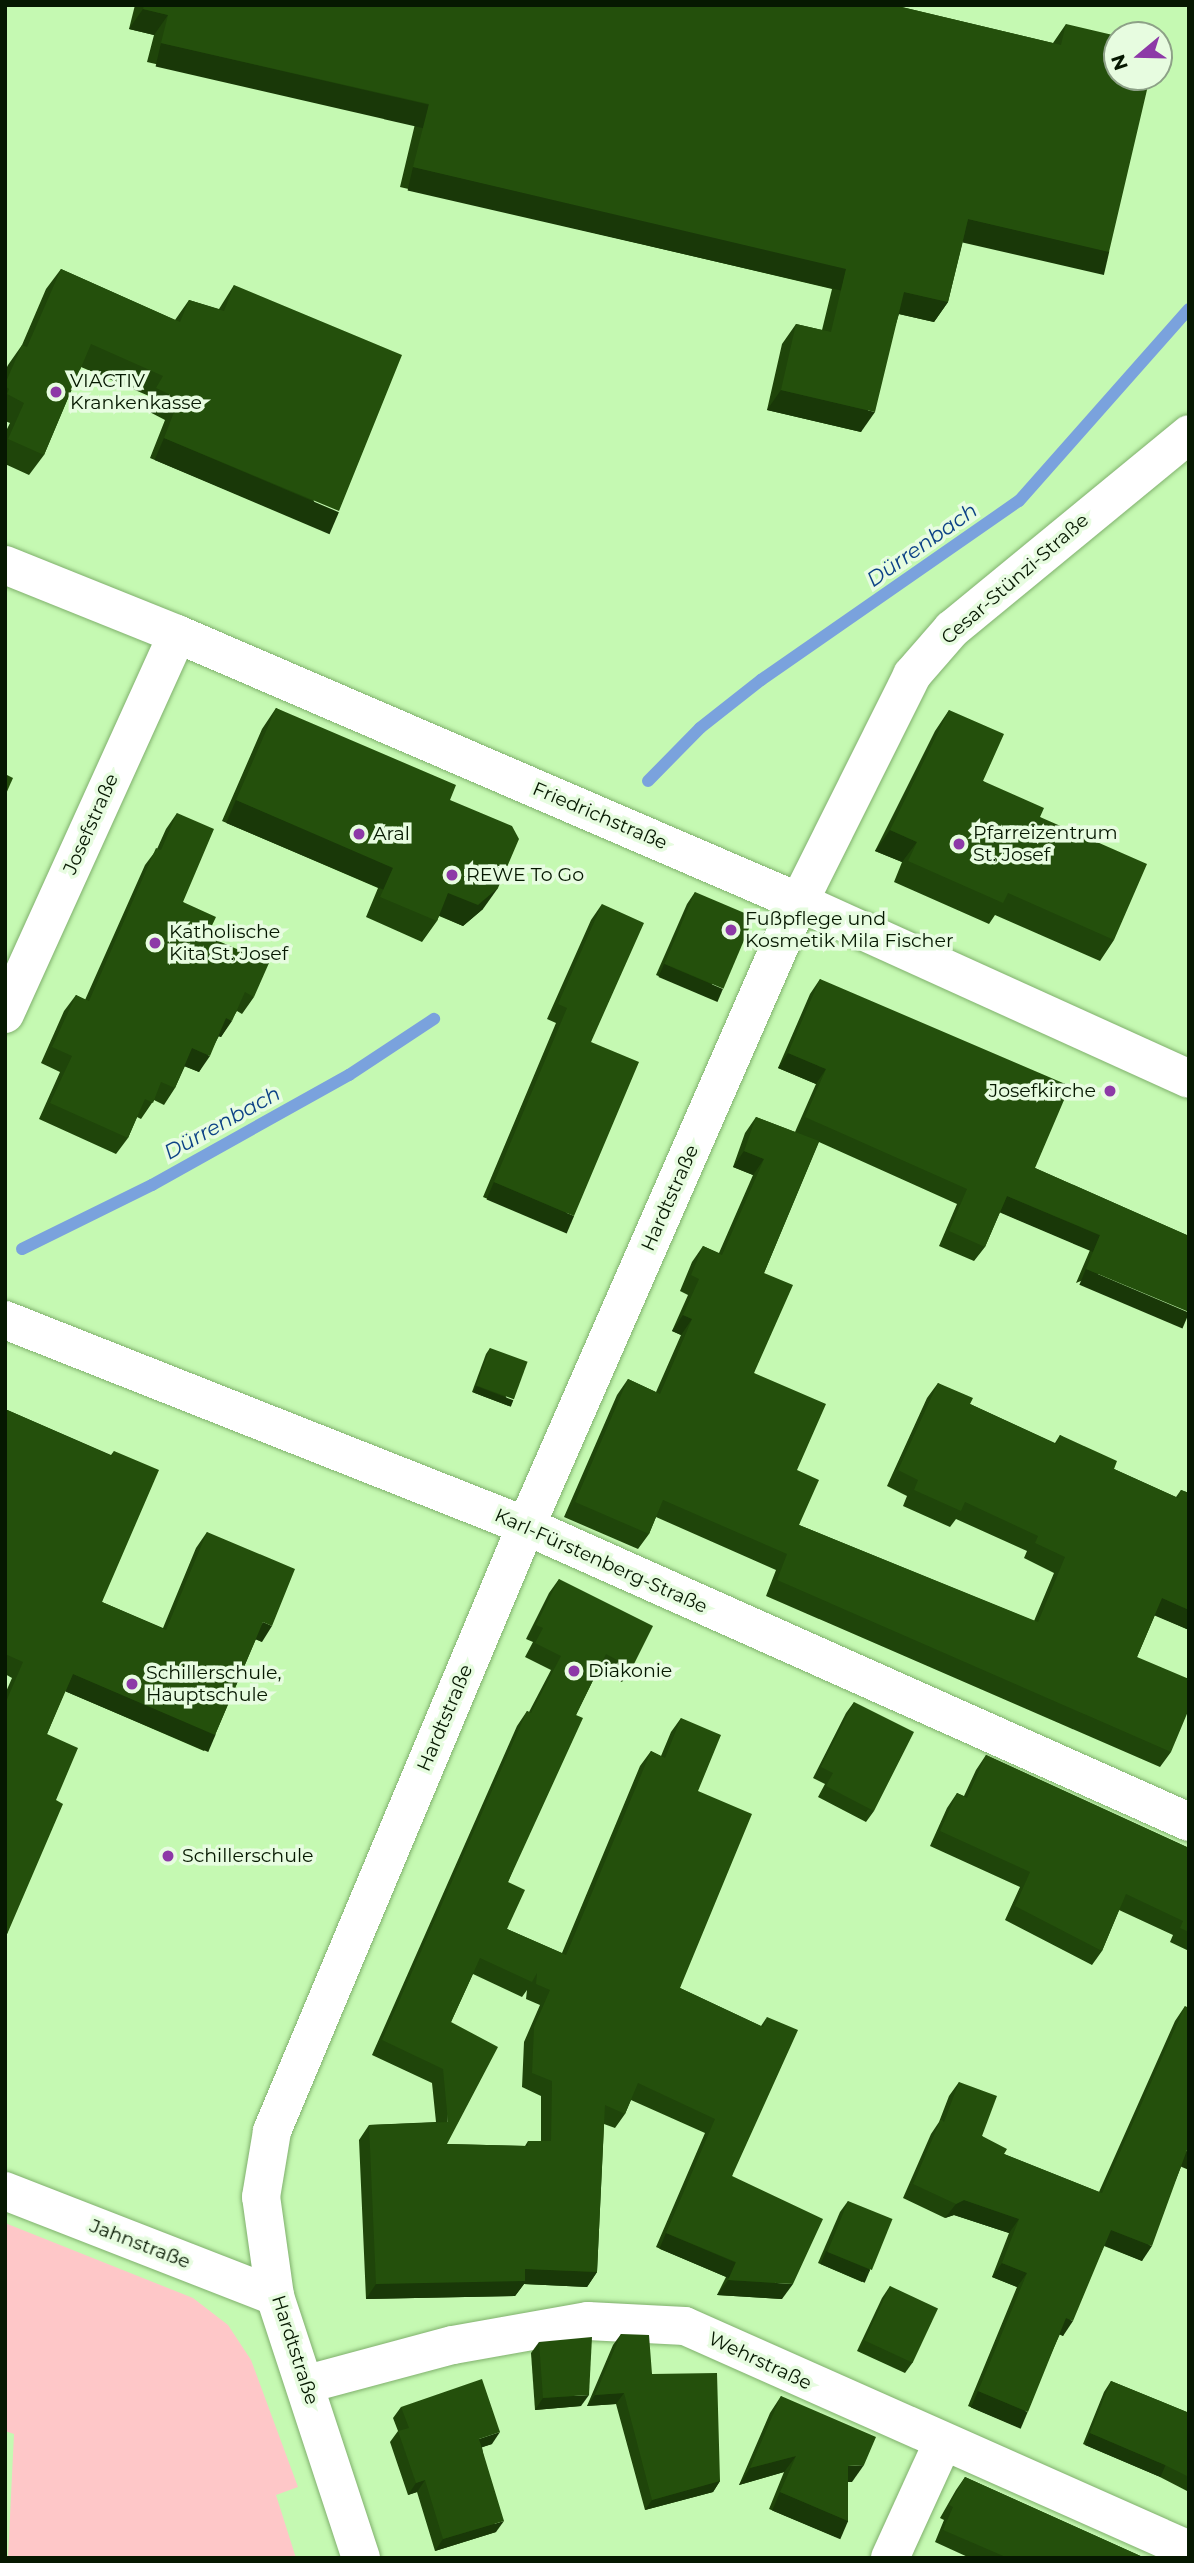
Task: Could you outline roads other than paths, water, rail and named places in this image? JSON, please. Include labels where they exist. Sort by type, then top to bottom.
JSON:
[{"type":"street","name":"Cesar-Stünzi-Straße","points":[[799,902],[912,675],[952,629],[1189,434]]},
{"type":"street","name":"Friedrichstraße","points":[[5,565],[177,634],[799,902],[1189,1079]]},
{"type":"street","name":"Josefstraße","points":[[5,1013],[177,634]]},
{"type":"street","name":"Hardtstraße","points":[[361,2558],[307,2384],[275,2296],[261,2197],[271,2131],[526,1526],[799,902]]},
{"type":"street","name":"Karl-Fürstenberg-Straße","points":[[5,1320],[526,1526],[1189,1822]]},
{"type":"street","name":"Jahnstraße","points":[[5,2191],[275,2296]]},
{"type":"street","name":"Wehrstraße","points":[[307,2384],[453,2345],[587,2321],[685,2326],[942,2444],[1189,2550]]},
{"type":"street","points":[[890,2558],[942,2444]]},
{"type":"waterway","name":"Dürrenbach","points":[[648,781],[700,728],[761,680],[1019,501],[1189,309]]},
{"type":"waterway","name":"Dürrenbach","points":[[22,1249],[152,1185],[349,1075],[434,1019]]},
{"type":"place","name":"VIACTIV Krankenkasse","points":[[56,392]]},
{"type":"place","name":"Aral","points":[[359,834]]},
{"type":"place","name":"Pfarreizentrum St. Josef","points":[[959,844]]},
{"type":"place","name":"REWE To Go","points":[[452,875]]},
{"type":"place","name":"Fußpflege und Kosmetik Mila Fischer","points":[[731,930]]},
{"type":"place","name":"Katholische Kita St. Josef","points":[[155,943]]},
{"type":"place","name":"Josefkirche","points":[[1110,1091]]},
{"type":"place","name":"Diakonie","points":[[574,1671]]},
{"type":"place","name":"Schillerschule, Hauptschule","points":[[132,1684]]},
{"type":"place","name":"Schillerschule","points":[[168,1856]]}]
